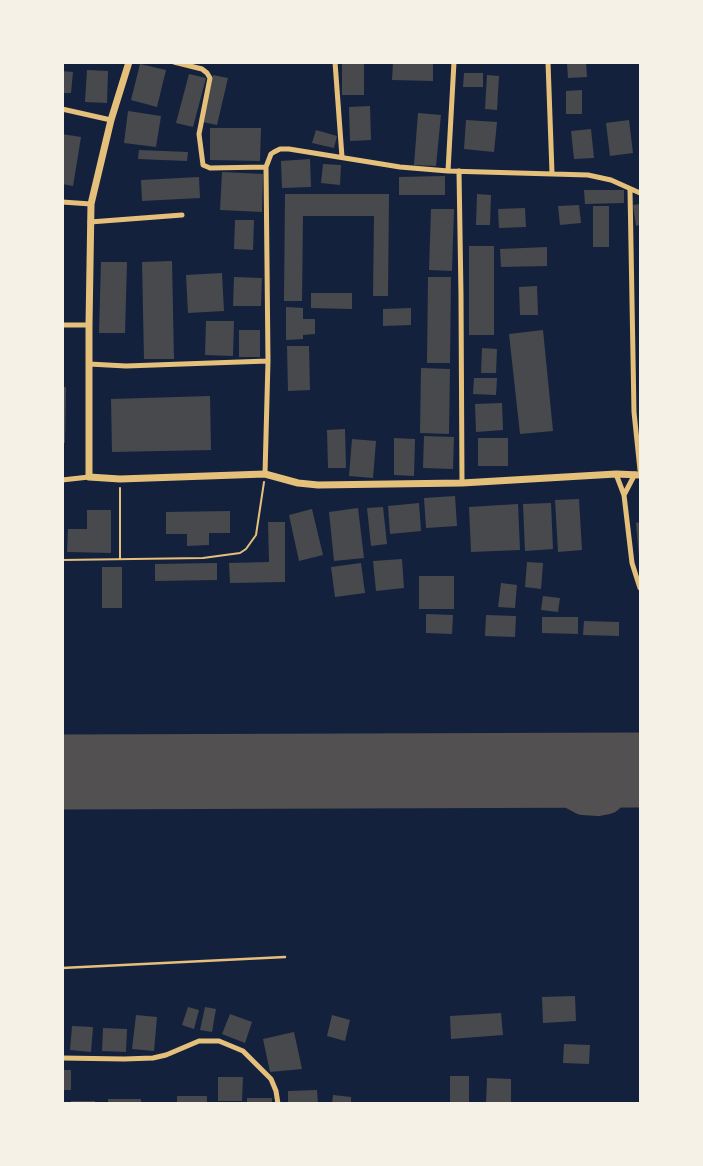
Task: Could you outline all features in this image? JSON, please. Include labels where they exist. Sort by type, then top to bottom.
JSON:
[{"type":"street","points":[[89,477],[90,222],[92,204],[111,120],[129,62]]},
{"type":"street","points":[[174,62],[202,69],[210,78],[199,134],[202,165],[210,168],[266,167]]},
{"type":"street","points":[[335,62],[342,157]]},
{"type":"street","points":[[448,171],[454,62]]},
{"type":"street","points":[[548,62],[552,173]]},
{"type":"street","points":[[62,109],[111,120]]},
{"type":"street","points":[[265,474],[268,362],[266,167],[271,154],[280,149],[400,167],[448,171],[588,175],[602,177],[640,193]]},
{"type":"street","points":[[459,171],[462,483]]},
{"type":"street","points":[[624,495],[638,473],[634,412],[630,190]]},
{"type":"street","points":[[62,202],[92,204]]},
{"type":"street","points":[[90,222],[182,215]]},
{"type":"street","points":[[62,324],[89,324]]},
{"type":"street","points":[[89,364],[135,366],[268,362]]},
{"type":"street","points":[[62,480],[89,477],[120,479],[265,474],[298,483],[318,485],[462,483],[638,473]]},
{"type":"street","points":[[616,474],[624,495],[632,563],[640,588]]},
{"type":"street","points":[[62,1058],[153,1058],[166,1055],[199,1041],[218,1041],[243,1052],[259,1066],[274,1084],[278,1104]]},
{"type":"lane","points":[[62,968],[285,957]]},
{"type":"path","points":[[62,560],[203,558],[240,552],[246,549],[256,534],[265,474]]},
{"type":"path","points":[[120,479],[120,558]]},
{"type":"building","points":[[342,62],[364,62],[364,95],[342,95]]},
{"type":"building","points":[[393,62],[433,62],[433,81],[392,80]]},
{"type":"building","points":[[586,62],[587,77],[568,78],[567,63]]},
{"type":"building","points":[[140,64],[166,70],[157,107],[131,100]]},
{"type":"building","points":[[87,70],[108,71],[107,103],[85,102]]},
{"type":"building","points":[[62,71],[73,72],[71,93],[62,93]]},
{"type":"building","points":[[464,73],[483,73],[483,87],[463,87]]},
{"type":"building","points":[[189,74],[206,78],[193,127],[176,123]]},
{"type":"building","points":[[213,75],[228,78],[217,125],[203,122]]},
{"type":"building","points":[[487,75],[499,76],[497,110],[485,109]]},
{"type":"building","points":[[582,90],[582,114],[566,114],[566,91]]},
{"type":"building","points":[[370,106],[371,140],[350,141],[349,107]]},
{"type":"building","points":[[128,111],[161,116],[156,147],[124,143]]},
{"type":"building","points":[[418,113],[441,115],[436,166],[414,165]]},
{"type":"building","points":[[466,120],[497,122],[494,152],[464,149]]},
{"type":"building","points":[[629,120],[633,153],[610,156],[606,123]]},
{"type":"building","points":[[210,128],[261,128],[260,161],[210,160]]},
{"type":"building","points":[[591,129],[594,158],[574,159],[571,131]]},
{"type":"building","points":[[316,130],[337,136],[334,148],[312,143]]},
{"type":"building","points":[[62,134],[81,137],[73,186],[62,184]]},
{"type":"building","points":[[139,150],[188,152],[187,161],[138,159]]},
{"type":"building","points":[[310,159],[311,187],[282,188],[281,161]]},
{"type":"building","points":[[323,164],[341,165],[340,185],[321,183]]},
{"type":"building","points":[[222,172],[263,174],[262,212],[220,210]]},
{"type":"building","points":[[445,176],[445,195],[399,195],[399,177]]},
{"type":"building","points":[[199,177],[200,198],[142,201],[141,180]]},
{"type":"building","points":[[584,190],[624,190],[624,203],[585,204]]},
{"type":"building","points":[[285,194],[389,194],[388,296],[373,296],[374,216],[303,216],[302,301],[284,301]]},
{"type":"building","points":[[477,194],[491,195],[490,225],[476,225]]},
{"type":"building","points":[[640,204],[640,225],[636,226],[633,205]]},
{"type":"building","points":[[579,205],[581,223],[560,225],[558,206]]},
{"type":"building","points":[[593,206],[609,206],[609,247],[593,247]]},
{"type":"building","points":[[525,208],[526,227],[499,228],[498,209]]},
{"type":"building","points":[[431,209],[454,209],[452,271],[429,270]]},
{"type":"building","points":[[235,220],[254,220],[253,250],[234,249]]},
{"type":"building","points":[[469,246],[494,246],[494,335],[469,335]]},
{"type":"building","points":[[547,247],[547,266],[501,267],[500,249]]},
{"type":"building","points":[[172,261],[174,359],[144,359],[142,262]]},
{"type":"building","points":[[101,262],[127,262],[125,333],[99,333]]},
{"type":"building","points":[[222,273],[224,311],[188,313],[186,275]]},
{"type":"building","points":[[234,277],[262,278],[261,306],[233,306]]},
{"type":"building","points":[[428,277],[451,277],[450,363],[427,363]]},
{"type":"building","points":[[537,286],[538,315],[520,315],[519,287]]},
{"type":"building","points":[[311,293],[352,293],[352,309],[311,308]]},
{"type":"building","points":[[286,307],[303,308],[303,319],[315,319],[315,334],[303,335],[303,339],[286,340]]},
{"type":"building","points":[[411,308],[411,325],[383,326],[383,309]]},
{"type":"building","points":[[206,321],[234,321],[233,356],[205,355]]},
{"type":"building","points":[[239,330],[260,330],[260,357],[239,357]]},
{"type":"building","points":[[543,330],[553,431],[520,434],[509,334]]},
{"type":"building","points":[[287,346],[309,346],[310,390],[288,391]]},
{"type":"building","points":[[482,348],[497,349],[496,373],[481,373]]},
{"type":"building","points":[[421,368],[450,369],[449,434],[420,433]]},
{"type":"building","points":[[474,378],[497,378],[496,395],[473,394]]},
{"type":"building","points":[[62,387],[66,387],[65,443],[62,443]]},
{"type":"building","points":[[210,396],[211,450],[112,452],[111,399]]},
{"type":"building","points":[[502,403],[503,430],[476,432],[475,404]]},
{"type":"building","points":[[345,429],[346,468],[328,468],[327,430]]},
{"type":"building","points":[[424,436],[454,437],[453,469],[423,468]]},
{"type":"building","points":[[394,438],[415,439],[414,476],[394,475]]},
{"type":"building","points":[[478,438],[508,438],[508,466],[478,466]]},
{"type":"building","points":[[352,439],[376,441],[373,478],[349,476]]},
{"type":"building","points":[[455,496],[457,526],[426,528],[424,498]]},
{"type":"building","points":[[579,499],[582,550],[558,552],[555,500]]},
{"type":"building","points":[[419,503],[421,531],[390,534],[388,506]]},
{"type":"building","points":[[551,503],[553,549],[525,551],[523,504]]},
{"type":"building","points":[[518,504],[520,550],[471,552],[469,507]]},
{"type":"building","points":[[383,507],[387,544],[371,546],[367,508]]},
{"type":"building","points":[[358,508],[364,558],[334,561],[329,512]]},
{"type":"building","points":[[312,509],[323,555],[299,561],[289,515]]},
{"type":"building","points":[[87,510],[111,510],[111,553],[67,552],[68,529],[87,529]]},
{"type":"building","points":[[230,511],[230,533],[209,533],[209,545],[187,546],[187,534],[166,534],[166,512]]},
{"type":"building","points":[[268,522],[285,522],[285,582],[230,583],[229,563],[269,562]]},
{"type":"building","points":[[640,522],[640,557],[639,557],[636,523]]},
{"type":"building","points":[[402,559],[404,588],[376,591],[373,561]]},
{"type":"building","points":[[527,562],[543,563],[541,589],[525,587]]},
{"type":"building","points":[[217,563],[217,580],[155,581],[155,564]]},
{"type":"building","points":[[361,563],[365,593],[335,597],[331,567]]},
{"type":"building","points":[[102,567],[122,567],[122,608],[102,608]]},
{"type":"building","points":[[419,576],[454,576],[454,609],[419,609]]},
{"type":"building","points":[[501,583],[517,585],[515,608],[498,607]]},
{"type":"building","points":[[543,596],[560,598],[558,612],[541,610]]},
{"type":"building","points":[[426,614],[453,615],[452,634],[426,633]]},
{"type":"building","points":[[486,615],[516,616],[515,637],[485,636]]},
{"type":"building","points":[[542,617],[578,617],[578,634],[542,633]]},
{"type":"building","points":[[584,621],[619,622],[619,636],[583,635]]},
{"type":"building","points":[[575,996],[576,1021],[543,1023],[542,997]]},
{"type":"building","points":[[188,1007],[199,1010],[194,1029],[182,1025]]},
{"type":"building","points":[[205,1007],[216,1009],[212,1032],[200,1030]]},
{"type":"building","points":[[501,1013],[503,1035],[451,1039],[450,1016]]},
{"type":"building","points":[[230,1014],[252,1022],[245,1043],[222,1034]]},
{"type":"building","points":[[136,1015],[157,1017],[154,1051],[132,1049]]},
{"type":"building","points":[[332,1015],[350,1020],[345,1041],[327,1036]]},
{"type":"building","points":[[72,1026],[93,1027],[91,1052],[70,1050]]},
{"type":"building","points":[[103,1028],[127,1029],[126,1052],[102,1051]]},
{"type":"building","points":[[294,1032],[302,1069],[270,1072],[263,1039]]},
{"type":"building","points":[[564,1044],[590,1045],[589,1064],[563,1063]]},
{"type":"building","points":[[62,1070],[71,1070],[71,1090],[62,1090]]},
{"type":"building","points":[[450,1076],[469,1076],[469,1104],[450,1104]]},
{"type":"building","points":[[218,1077],[243,1077],[242,1101],[218,1101]]},
{"type":"building","points":[[487,1078],[511,1079],[511,1104],[486,1104]]},
{"type":"building","points":[[317,1090],[318,1104],[288,1104],[288,1091]]},
{"type":"building","points":[[333,1095],[351,1097],[351,1104],[332,1104]]},
{"type":"building","points":[[177,1096],[207,1096],[207,1104],[177,1104]]},
{"type":"building","points":[[247,1098],[272,1098],[272,1104],[247,1104]]},
{"type":"building","points":[[108,1099],[141,1099],[141,1104],[108,1104]]},
{"type":"building","points":[[71,1101],[95,1101],[95,1104],[71,1104]]},
{"type":"taxiway","points":[[527,770],[583,800],[598,801],[608,799],[614,793],[616,786],[615,776],[607,770]]},
{"type":"runway","points":[[62,772],[640,770]]}]
